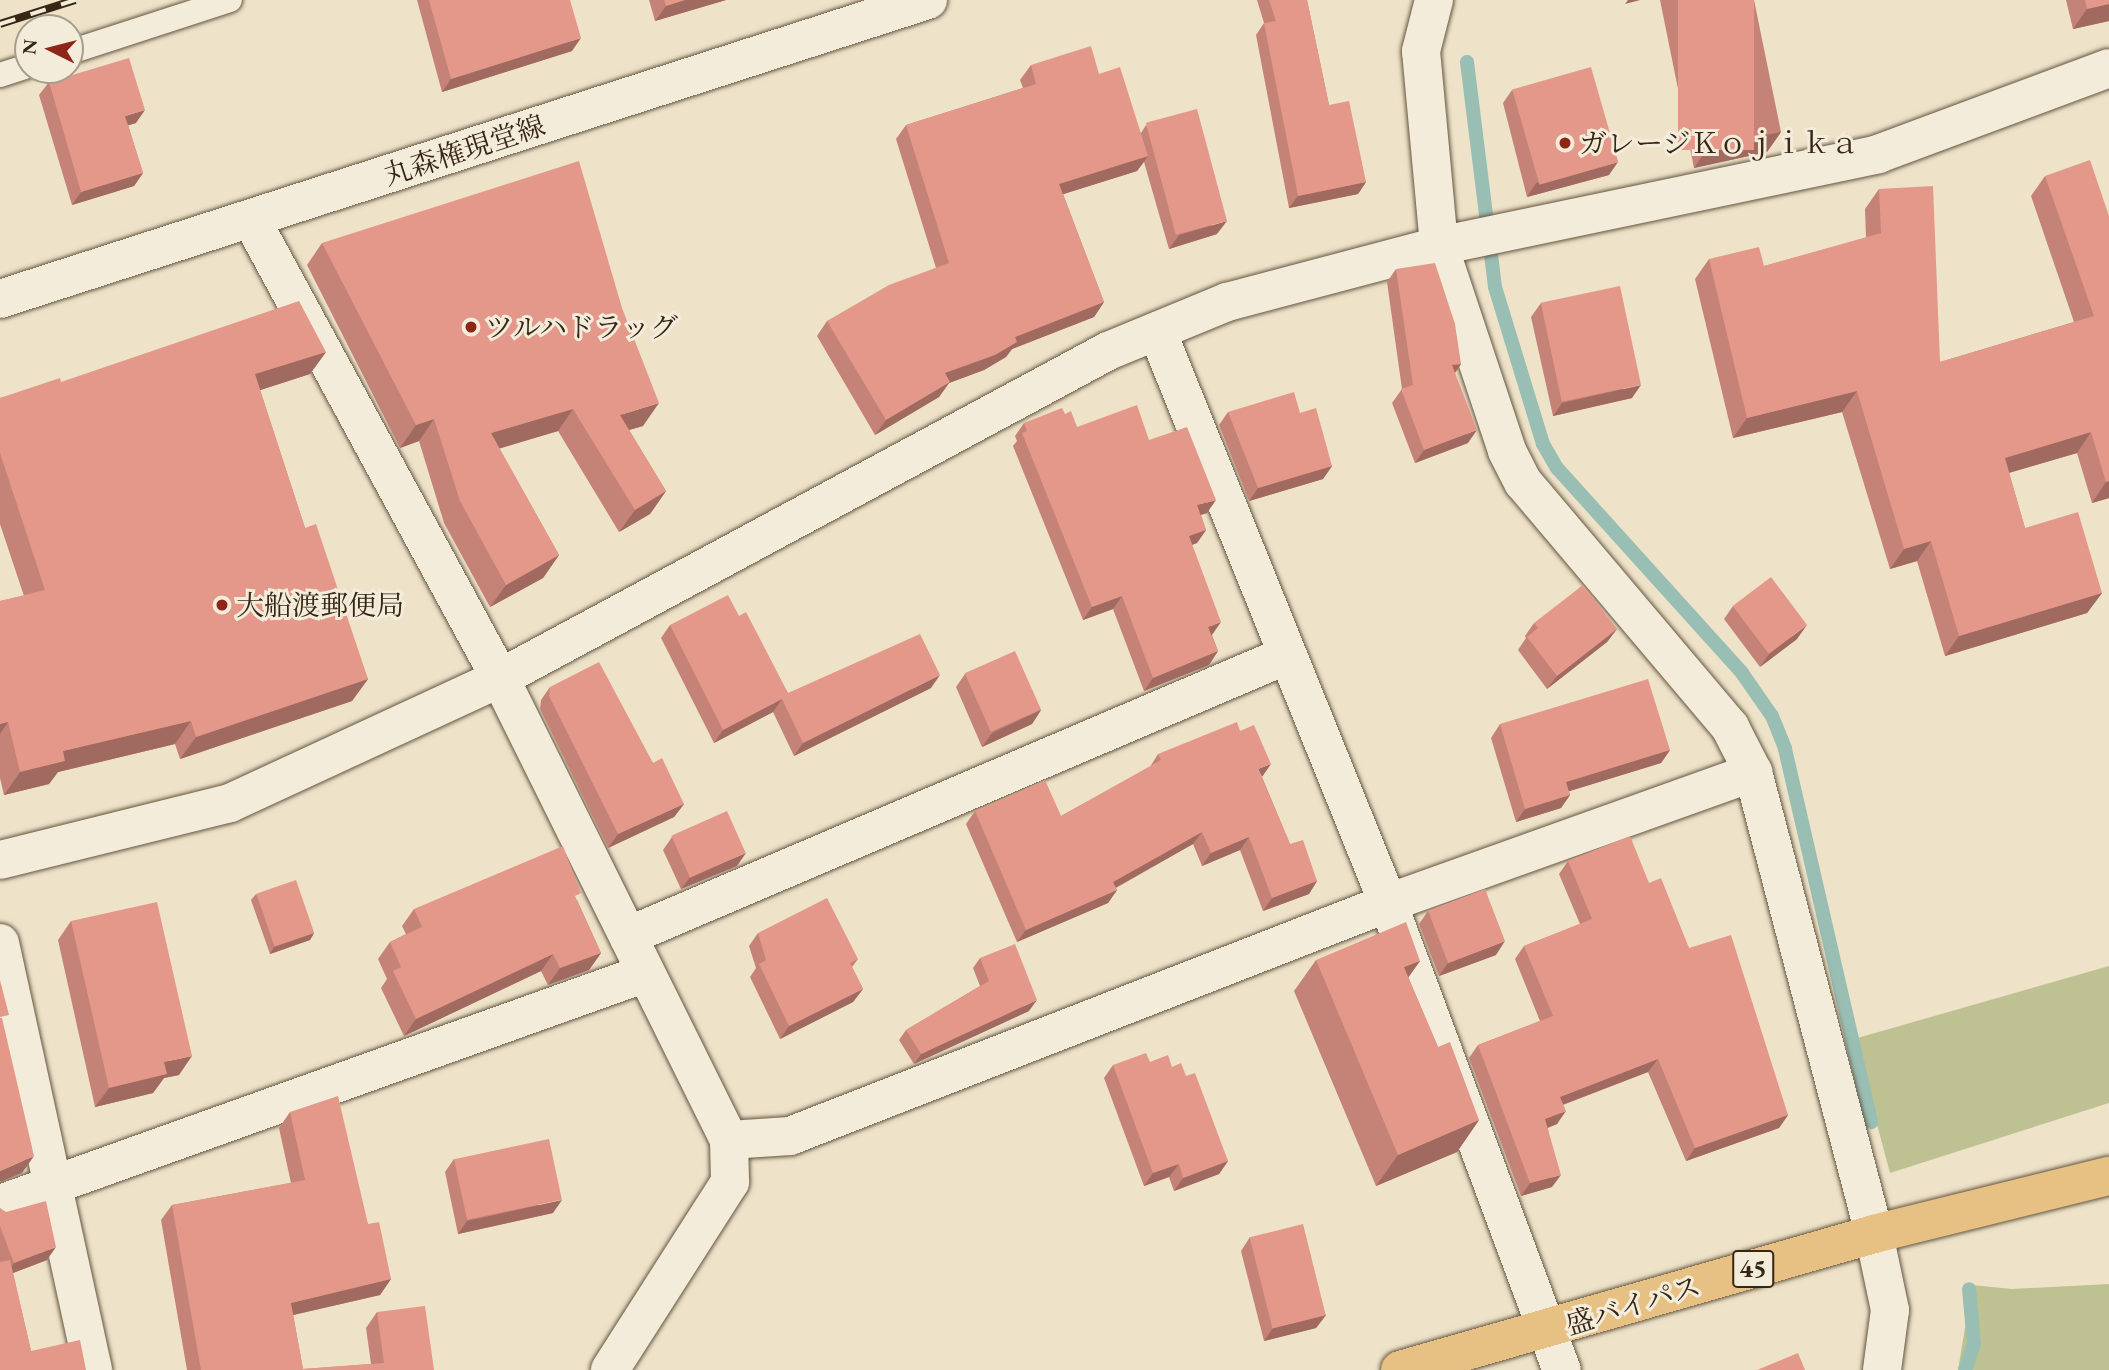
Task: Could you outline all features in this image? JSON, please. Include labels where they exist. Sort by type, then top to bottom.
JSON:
[{"type":"highway","name":"盛バイパス","points":[[1400,1370],[1545,1331],[1874,1234],[2109,1176]]},
{"type":"street","name":"丸森権現堂線","points":[[0,299],[928,0]]},
{"type":"street","points":[[1434,0],[1421,51],[1471,239],[1507,451],[1523,482],[1730,727],[1754,772],[1874,1234],[1890,1310],[1882,1370]]},
{"type":"street","points":[[0,860],[230,803],[500,678],[1108,351],[1227,302],[1471,239],[1878,154],[2109,68]]},
{"type":"street","points":[[251,219],[500,678],[729,1140],[730,1182],[610,1370]]},
{"type":"street","points":[[1157,331],[1388,903],[1545,1331],[1562,1370]]},
{"type":"street","points":[[628,936],[1287,655]]},
{"type":"street","points":[[729,1140],[790,1136],[1388,903],[1754,772]]},
{"type":"street","points":[[0,943],[54,1181],[93,1370]]},
{"type":"street","points":[[0,1204],[54,1181],[646,973]]},
{"type":"lane","points":[[84,47],[230,0]]},
{"type":"green space","points":[[2109,966],[2109,1103],[1890,1173],[1854,1039]]},
{"type":"green space","points":[[2109,1284],[2109,1370],[1958,1370],[1972,1285],[2012,1289]]},
{"type":"building","points":[[429,0],[570,0],[581,38],[451,79]]},
{"type":"building","points":[[664,0],[685,0],[666,6]]},
{"type":"building","points":[[1269,0],[1307,0],[1329,105],[1349,101],[1366,182],[1298,196],[1264,23],[1276,21]]},
{"type":"building","points":[[1678,0],[1754,0],[1754,150],[1678,150]]},
{"type":"building","points":[[2085,0],[2109,0],[2109,4],[2087,9]]},
{"type":"building","points":[[1091,46],[1099,74],[1120,67],[1148,156],[1059,184],[1104,302],[1015,337],[1017,342],[995,355],[945,373],[950,382],[886,420],[827,321],[889,285],[949,263],[906,125],[1036,84],[1031,65]]},
{"type":"building","points":[[129,58],[145,110],[125,116],[143,173],[81,192],[50,84],[84,84],[84,72]]},
{"type":"building","points":[[1591,67],[1618,162],[1539,185],[1512,90]]},
{"type":"building","points":[[1197,109],[1227,221],[1176,235],[1146,123]]},
{"type":"building","points":[[2090,160],[2109,216],[2109,481],[2106,482],[2091,432],[2005,458],[2025,528],[2078,512],[2102,593],[1959,636],[1931,541],[1904,549],[1857,391],[1747,418],[1709,259],[1759,247],[1764,266],[1881,233],[1879,189],[1933,186],[1940,362],[2094,316],[2045,176]]},
{"type":"building","name":"ツルハドラッグ","points":[[579,161],[622,308],[659,403],[620,415],[666,491],[635,510],[573,409],[491,433],[559,555],[506,585],[460,501],[434,419],[416,425],[322,243]]},
{"type":"building","points":[[1435,263],[1455,324],[1461,364],[1452,365],[1477,430],[1424,450],[1401,389],[1413,385],[1396,269]]},
{"type":"building","points":[[1620,286],[1641,385],[1562,402],[1541,303]]},
{"type":"building","points":[[299,301],[326,352],[255,374],[305,528],[316,524],[368,679],[196,737],[191,721],[63,751],[65,761],[20,772],[8,722],[0,724],[0,601],[45,590],[0,453],[0,398],[60,378],[61,382]]},
{"type":"building","points":[[1294,392],[1300,413],[1316,408],[1332,466],[1258,488],[1228,412]]},
{"type":"building","points":[[1137,405],[1149,440],[1187,427],[1216,500],[1197,505],[1206,530],[1189,536],[1221,622],[1208,627],[1218,651],[1153,678],[1122,596],[1092,607],[1022,433],[1027,431],[1024,423],[1062,408],[1065,414],[1071,411],[1077,427]]},
{"type":"building","points":[[1771,577],[1807,625],[1769,654],[1733,606]]},
{"type":"building","points":[[1583,585],[1617,629],[1557,676],[1527,637],[1538,628],[1534,623]]},
{"type":"building","points":[[728,595],[739,616],[746,612],[788,693],[920,634],[940,675],[803,743],[782,699],[723,730],[670,625]]},
{"type":"building","points":[[1015,651],[1041,709],[991,732],[965,673]]},
{"type":"building","points":[[599,662],[653,763],[662,758],[684,804],[618,834],[549,696],[550,687]]},
{"type":"building","points":[[1648,679],[1670,750],[1566,782],[1570,795],[1525,809],[1500,724]]},
{"type":"building","points":[[1237,722],[1240,731],[1254,725],[1271,764],[1258,769],[1290,844],[1303,840],[1317,881],[1272,898],[1249,837],[1211,853],[1202,832],[1113,882],[1117,890],[1026,930],[975,811],[1045,780],[1061,816],[1161,760],[1158,754]]},
{"type":"building","points":[[727,811],[746,853],[690,878],[671,836]]},
{"type":"building","points":[[1630,836],[1649,883],[1661,878],[1689,948],[1731,935],[1788,1115],[1695,1148],[1658,1059],[1560,1097],[1566,1111],[1545,1119],[1561,1175],[1530,1183],[1478,1045],[1553,1016],[1524,946],[1592,919],[1568,861]]},
{"type":"building","points":[[563,846],[581,893],[575,896],[601,953],[560,968],[553,954],[416,1019],[393,971],[401,967],[390,942],[422,927],[414,909]]},
{"type":"building","points":[[296,880],[314,933],[275,947],[256,894]]},
{"type":"building","points":[[1485,889],[1505,941],[1448,963],[1428,911]]},
{"type":"building","points":[[827,898],[858,959],[850,963],[863,989],[789,1026],[759,964],[766,960],[758,933]]},
{"type":"building","points":[[157,902],[192,1056],[164,1062],[167,1074],[109,1088],[71,921]]},
{"type":"building","points":[[1406,922],[1420,961],[1404,967],[1438,1047],[1450,1042],[1479,1120],[1398,1155],[1316,960]]},
{"type":"building","points":[[1015,944],[1037,1000],[921,1054],[906,1030],[989,981],[980,958]]},
{"type":"building","points":[[0,980],[9,1015],[0,1017]]},
{"type":"building","points":[[0,1018],[34,1156],[0,1171]]},
{"type":"building","points":[[1146,1053],[1150,1062],[1168,1055],[1172,1067],[1181,1063],[1186,1076],[1195,1073],[1228,1161],[1183,1178],[1179,1164],[1153,1173],[1113,1065]]},
{"type":"building","points":[[338,1096],[368,1224],[379,1222],[391,1279],[291,1303],[303,1369],[384,1363],[377,1312],[425,1306],[434,1370],[201,1370],[172,1205],[305,1180],[290,1112]]},
{"type":"building","points":[[549,1139],[562,1200],[467,1220],[454,1159]]},
{"type":"building","points":[[46,1201],[56,1247],[14,1263],[0,1226],[0,1208],[6,1212]]},
{"type":"building","points":[[1303,1224],[1326,1315],[1272,1329],[1250,1237]]},
{"type":"building","points":[[10,1260],[31,1351],[80,1340],[86,1370],[0,1370],[0,1262]]},
{"type":"building","points":[[1798,1353],[1805,1370],[1757,1370]]},
{"type":"waterway","points":[[1467,62],[1495,287],[1543,444],[1557,468],[1742,673],[1772,716],[1785,749],[1871,1122]]},
{"type":"waterway","points":[[1965,1370],[1974,1344],[1969,1289]]},
{"type":"railway","points":[[0,24],[75,0]]},
{"type":"place","name":"ガレージＫｏｊｉｋａ","points":[[1565,143]]},
{"type":"place","name":"ツルハドラッグ","points":[[471,327]]},
{"type":"place","name":"大船渡郵便局","points":[[222,605]]}]
